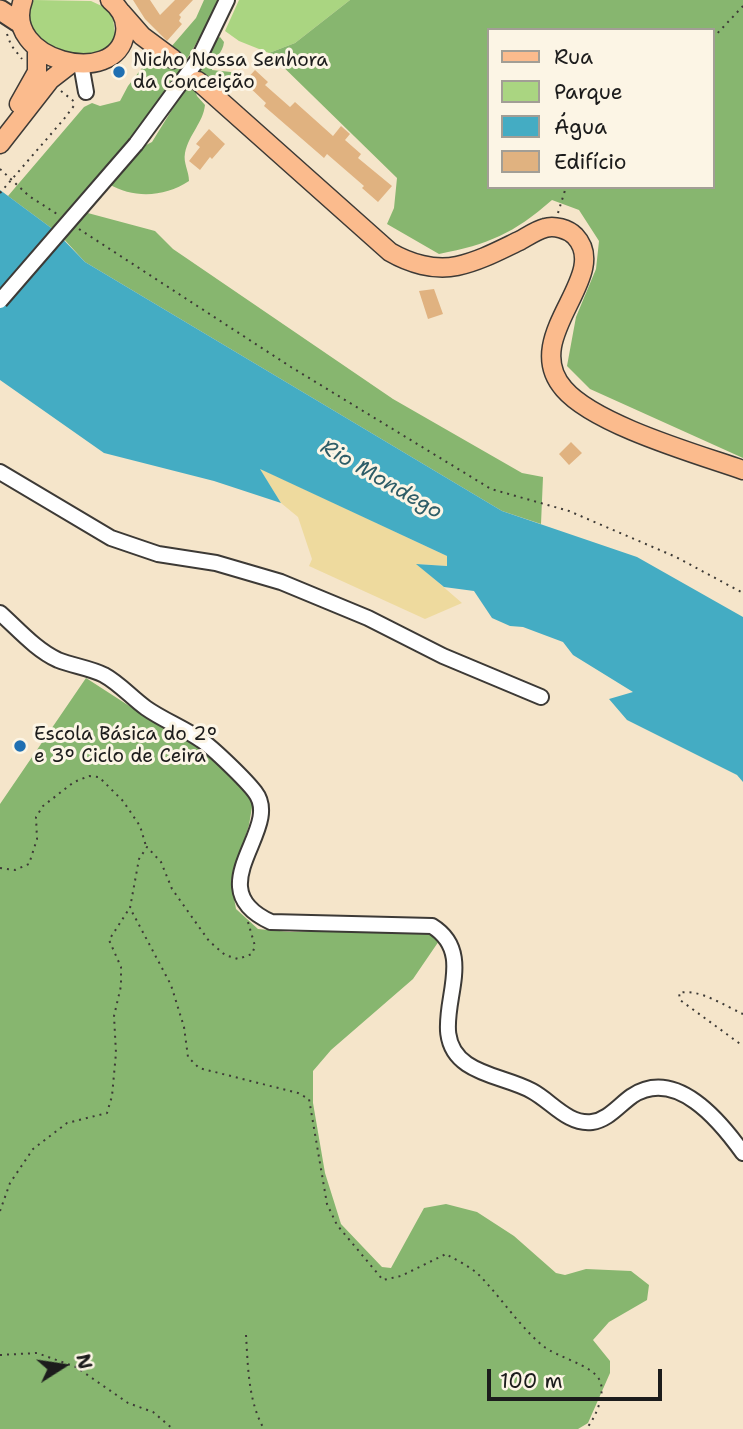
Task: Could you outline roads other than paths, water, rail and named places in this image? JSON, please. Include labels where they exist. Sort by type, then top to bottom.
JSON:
[{"type":"main road","points":[[0,144],[29,99],[37,72],[22,38],[7,21],[23,0]]},
{"type":"main road","points":[[116,6],[154,46],[173,59]]},
{"type":"main road","points":[[114,53],[123,43],[125,36],[116,6]]},
{"type":"main road","points":[[0,128],[50,80],[80,64],[127,49],[154,46]]},
{"type":"main road","points":[[30,57],[80,64]]},
{"type":"main road","points":[[198,81],[390,252],[406,261],[454,266],[489,256],[546,228],[574,234],[581,246],[583,269],[552,340],[550,352],[551,365],[565,391],[593,412],[657,440],[743,470]]},
{"type":"street","points":[[0,301],[136,144],[199,58],[227,0]]},
{"type":"street","points":[[80,64],[84,95]]},
{"type":"street","points":[[0,472],[111,538],[158,554],[216,563],[281,582],[368,618],[443,656],[541,697]]},
{"type":"street","points":[[0,613],[46,653],[104,675],[169,723],[202,740],[257,793],[261,805],[260,818],[240,877],[240,891],[246,907],[271,922],[432,926],[443,933],[451,946],[454,960],[447,1027],[448,1042],[455,1056],[471,1067],[532,1091],[581,1122],[603,1119],[634,1094],[654,1087],[664,1087],[698,1104],[720,1122],[743,1153]]},
{"type":"water","name":"Rio Mondego","points":[[0,190],[54,230],[85,262],[502,511],[637,557],[743,617],[743,782],[737,775],[627,720],[609,699],[633,692],[573,655],[563,642],[492,618],[474,591],[444,587],[416,564],[447,566],[447,556],[260,469],[281,503],[214,481],[104,453],[0,380]]},
{"type":"place","name":"Nicho Nossa Senhora da Conceição","points":[[119,72]]},
{"type":"place","name":"Escola Básica do 2º e 3º Ciclo de Ceira","points":[[20,746]]}]
